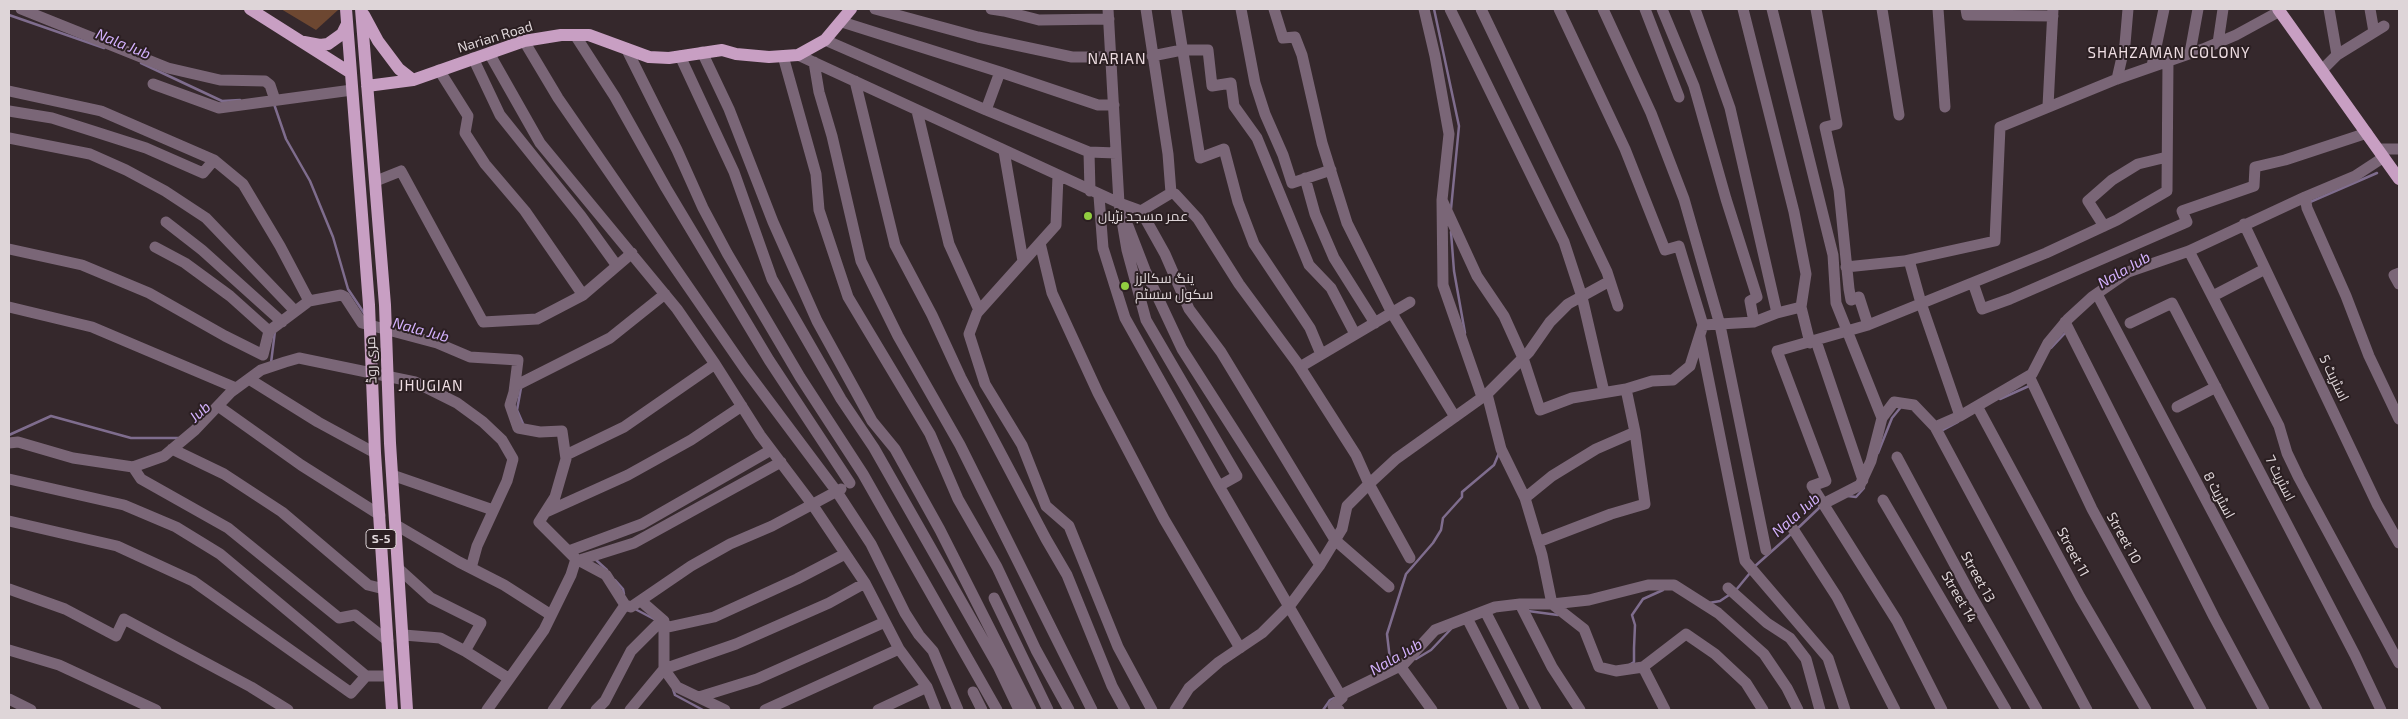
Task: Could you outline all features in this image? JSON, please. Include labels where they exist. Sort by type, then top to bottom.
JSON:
[{"type":"main road","points":[[250,9],[351,73]]},
{"type":"main road","name":"مری روڈ","points":[[346,9],[369,305],[375,453],[392,710]]},
{"type":"main road","name":"Narian Road","points":[[367,86],[413,80],[524,40],[575,35],[589,35],[649,57],[680,56],[722,50],[753,56],[798,55],[825,40],[851,9]]},
{"type":"main road","points":[[361,10],[388,55],[399,69],[413,80]]},
{"type":"main road","name":"مری روڈ","points":[[361,10],[385,305],[386,370],[404,635],[407,710]]},
{"type":"main road","points":[[2279,10],[2399,179]]},
{"type":"main road","points":[[300,41],[320,45],[328,44],[342,34],[347,24]]},
{"type":"main road","points":[[358,172],[376,176]]},
{"type":"main road","points":[[389,662],[405,661]]},
{"type":"street","points":[[21,9],[168,78],[219,108],[352,90]]},
{"type":"street","points":[[875,9],[978,36],[1072,57],[1112,57]]},
{"type":"street","points":[[991,9],[1004,10],[1039,20],[1109,14],[1119,204],[1127,250],[1146,320],[1237,476],[1219,486]]},
{"type":"street","points":[[1147,9],[1152,56],[1168,154],[1170,193]]},
{"type":"street","points":[[1176,9],[1200,158],[1224,148],[1238,202],[1254,244],[1310,328],[1321,354]]},
{"type":"street","points":[[1241,9],[1255,83],[1292,183],[1331,170]]},
{"type":"street","points":[[1274,9],[1283,38],[1295,37],[1302,55],[1322,143],[1347,222],[1392,313],[1455,416]]},
{"type":"street","points":[[1424,9],[1450,134],[1442,200],[1443,285],[1485,396],[1501,449],[1525,498],[1538,542],[1552,604],[1584,629],[1599,668],[1616,671],[1643,666],[1686,634],[1715,654],[1746,682],[1763,710]]},
{"type":"street","points":[[1450,9],[1564,242],[1582,297],[1604,392]]},
{"type":"street","points":[[1481,9],[1559,170],[1606,272],[1618,306]]},
{"type":"street","points":[[1559,9],[1625,149],[1665,250],[1679,246],[1701,330],[1745,561],[1828,658],[1845,710]]},
{"type":"street","points":[[1603,9],[1650,113],[1684,199],[1720,325],[1766,550]]},
{"type":"street","points":[[1645,9],[1679,97]]},
{"type":"street","points":[[1662,9],[1694,86],[1726,199],[1757,297],[1750,301],[1754,322]]},
{"type":"street","points":[[1695,9],[1730,108],[1777,313]]},
{"type":"street","points":[[1743,9],[1794,212],[1806,274],[1801,307],[1863,480]]},
{"type":"street","points":[[1772,9],[1833,255],[1836,303],[1882,418]]},
{"type":"street","points":[[1816,9],[1838,124],[1825,127],[1839,190],[1851,300],[1859,297],[1868,324]]},
{"type":"street","points":[[1882,9],[1899,115]]},
{"type":"street","points":[[1938,9],[1945,107]]},
{"type":"street","points":[[1966,9],[1967,15],[2053,12],[2048,106]]},
{"type":"street","points":[[2117,79],[2125,44],[2128,9]]},
{"type":"street","points":[[2152,66],[2164,9]]},
{"type":"street","points":[[2190,54],[2198,9]]},
{"type":"street","points":[[2218,43],[2223,9]]},
{"type":"street","points":[[2329,9],[2337,55]]},
{"type":"street","points":[[2370,9],[2374,32]]},
{"type":"street","points":[[1846,267],[1909,260],[1995,241],[2000,126],[2117,79],[2218,43],[2279,10]]},
{"type":"street","points":[[842,22],[1000,72],[1098,106],[1114,105]]},
{"type":"street","points":[[2322,70],[2337,55],[2384,26]]},
{"type":"street","points":[[575,35],[615,97],[666,188],[769,360],[850,483]]},
{"type":"street","points":[[524,40],[558,98],[745,369],[837,492],[871,544],[905,613],[919,635],[933,651],[958,710]]},
{"type":"street","points":[[825,40],[986,110],[1089,152],[1116,153]]},
{"type":"street","points":[[627,50],[723,245],[800,377],[863,474],[997,710]]},
{"type":"street","points":[[1152,56],[1182,50],[1208,50],[1212,86],[1231,83],[1234,106],[1256,138],[1308,265],[1331,288],[1355,334]]},
{"type":"street","points":[[702,52],[729,109],[773,222],[817,321],[872,421],[895,449],[940,530],[1031,710]]},
{"type":"street","points":[[489,53],[540,142],[665,294],[715,364],[771,450],[812,504],[865,584],[899,649],[928,686],[936,710]]},
{"type":"street","points":[[798,55],[1119,204],[1141,210],[1170,193]]},
{"type":"street","points":[[680,56],[734,172],[772,279],[841,399],[874,448],[998,666],[1019,710]]},
{"type":"street","points":[[783,56],[816,174],[819,210],[848,298],[930,434],[958,499],[997,567],[1036,650],[1069,710]]},
{"type":"street","points":[[474,58],[500,114],[581,216],[616,266]]},
{"type":"street","points":[[1942,710],[1897,621],[1812,486],[1826,481],[1777,351],[1846,332],[1973,282],[2104,226],[2167,191],[2168,60]]},
{"type":"street","points":[[814,62],[819,92],[832,136],[861,260],[898,336],[960,445],[1092,710]]},
{"type":"street","points":[[439,70],[468,116],[466,133],[485,164],[525,211],[583,295]]},
{"type":"street","points":[[986,110],[1000,72]]},
{"type":"street","points":[[153,84],[168,78],[265,81],[270,85],[274,100]]},
{"type":"street","points":[[855,82],[895,245],[932,315],[961,378],[1067,575],[1112,686],[1126,710]]},
{"type":"street","points":[[9,91],[101,111],[214,160],[243,184],[280,246],[309,301]]},
{"type":"street","points":[[9,111],[52,118],[146,148],[203,173],[214,160]]},
{"type":"street","points":[[918,111],[949,244],[979,310]]},
{"type":"street","points":[[1973,282],[1982,308],[2010,299],[2187,222],[2182,211],[2254,186],[2255,167],[2285,160],[2367,133]]},
{"type":"street","points":[[9,138],[90,154],[165,190],[206,218],[295,310]]},
{"type":"street","points":[[1935,427],[1960,416],[2029,376],[2048,343],[2065,322],[2097,294],[2128,272],[2189,250],[2355,176],[2381,153],[2399,149]]},
{"type":"street","points":[[1004,151],[1023,261]]},
{"type":"street","points":[[1089,152],[1104,248],[1125,318],[1219,486],[1342,698],[1333,706],[1339,710]]},
{"type":"street","points":[[2104,226],[2088,201],[2112,180],[2138,164],[2167,158]]},
{"type":"street","points":[[376,176],[401,171],[483,322],[537,319],[583,295],[632,253]]},
{"type":"street","points":[[1058,176],[1056,225],[979,310],[969,334],[985,384],[1022,445],[1046,506],[1069,526],[1118,647],[1152,710]]},
{"type":"street","points":[[1305,178],[1315,214],[1334,258],[1375,323]]},
{"type":"street","points":[[1170,193],[1179,197],[1198,219],[1239,284],[1300,367],[1356,455],[1369,484],[1410,558]]},
{"type":"street","points":[[2305,197],[2307,208],[2346,296],[2369,356],[2399,419]]},
{"type":"street","points":[[1442,200],[1477,276],[1504,316],[1523,358],[1540,410],[1572,398],[1626,389],[1652,381],[1673,380],[1690,366],[1701,330]]},
{"type":"street","points":[[1119,204],[1144,270],[1182,349],[1320,565]]},
{"type":"street","points":[[1141,210],[1165,254],[1189,310],[1221,352],[1335,540],[1389,587]]},
{"type":"street","points":[[166,222],[202,250],[282,322]]},
{"type":"street","name":"اسٹریٹ 5","points":[[2244,224],[2377,504],[2399,543]]},
{"type":"street","points":[[1040,243],[1052,292],[1098,393],[1164,519],[1240,648]]},
{"type":"street","points":[[155,248],[192,268],[230,296],[269,331]]},
{"type":"street","points":[[9,249],[82,265],[99,272],[149,293],[224,336],[263,354]]},
{"type":"street","points":[[2189,250],[2280,426],[2287,453],[2299,478],[2399,662]]},
{"type":"street","points":[[1909,260],[1921,303],[1960,416]]},
{"type":"street","points":[[2213,296],[2265,269]]},
{"type":"street","points":[[2399,273],[2394,275],[2399,284]]},
{"type":"street","points":[[1175,710],[1189,688],[1219,662],[1262,633],[1289,606],[1320,565],[1342,529],[1347,506],[1369,484],[1396,459],[1485,396],[1523,358],[1550,322],[1568,304],[1608,282]]},
{"type":"street","points":[[515,386],[610,338],[665,294]]},
{"type":"street","name":"اسٹریٹ 8","points":[[2097,294],[2135,370],[2317,710]]},
{"type":"street","points":[[261,370],[269,331],[309,301],[341,295],[345,297],[360,322],[437,343],[470,357],[518,360],[515,386],[510,405],[518,428],[540,432],[562,431],[566,455],[555,497],[539,522],[575,557],[606,575],[624,605],[632,607],[714,553],[837,492],[863,474]]},
{"type":"street","points":[[1300,367],[1410,302]]},
{"type":"street","name":"اسٹریٹ 7","points":[[2130,323],[2172,303],[2355,655],[2381,710]]},
{"type":"street","points":[[9,307],[92,327],[236,388]]},
{"type":"street","points":[[1701,330],[1720,325],[1754,322],[1777,313],[1801,307]]},
{"type":"street","points":[[2065,322],[2209,609],[2264,710]]},
{"type":"street","points":[[9,442],[18,442],[73,458],[133,467],[164,456],[236,388],[261,370],[299,358],[415,382],[457,403],[482,422],[502,440],[513,459],[508,482],[477,546],[471,568]]},
{"type":"street","points":[[566,455],[624,427],[715,364]]},
{"type":"street","name":"Street 10","points":[[2029,376],[2092,510],[2201,710]]},
{"type":"street","points":[[248,380],[318,422],[375,453]]},
{"type":"street","points":[[2177,407],[2216,387]]},
{"type":"street","points":[[1538,542],[1611,514],[1645,504],[1635,432],[1626,389]]},
{"type":"street","points":[[1823,504],[1860,485],[1871,461],[1882,418],[1894,402],[1914,405],[1935,427],[2087,710]]},
{"type":"street","points":[[218,406],[300,464],[380,515]]},
{"type":"street","points":[[546,512],[628,475],[691,440],[742,406]]},
{"type":"street","name":"Street 11","points":[[1977,406],[2080,597],[2146,710]]},
{"type":"street","points":[[1525,498],[1552,476],[1596,449],[1635,432]]},
{"type":"street","points":[[172,449],[224,474],[282,512],[368,585],[384,589]]},
{"type":"street","points":[[575,557],[642,524],[771,450]]},
{"type":"street","name":"Street 13","points":[[1897,458],[1972,597],[2037,710]]},
{"type":"street","points":[[575,557],[634,543],[780,462]]},
{"type":"street","points":[[133,467],[141,479],[228,528],[339,618],[355,615],[388,641]]},
{"type":"street","points":[[392,475],[493,510]]},
{"type":"street","points":[[9,479],[124,505],[176,527],[220,554],[366,676],[390,676]]},
{"type":"street","name":"Street 14","points":[[1883,500],[2006,710]]},
{"type":"street","points":[[9,521],[117,546],[193,581],[351,693],[366,676]]},
{"type":"street","points":[[396,525],[504,585],[551,615]]},
{"type":"street","points":[[1793,529],[1837,597],[1895,710]]},
{"type":"street","points":[[596,710],[605,701],[631,651],[663,624],[714,617],[797,579],[845,554]]},
{"type":"street","points":[[487,710],[544,630],[572,574],[575,557]]},
{"type":"street","points":[[399,569],[431,598],[481,623],[465,651]]},
{"type":"street","points":[[636,708],[664,669],[736,644],[829,603],[865,584]]},
{"type":"street","points":[[1340,695],[1401,668],[1435,630],[1495,607],[1589,600],[1648,585],[1674,585],[1718,612],[1764,654],[1787,688],[1798,710]]},
{"type":"street","points":[[1728,588],[1767,623],[1790,638],[1806,659],[1820,710]]},
{"type":"street","points":[[9,589],[65,608],[116,636],[124,619],[251,687],[288,710]]},
{"type":"street","points":[[994,598],[1048,710]]},
{"type":"street","points":[[641,601],[663,624],[664,669],[677,687],[725,710]]},
{"type":"street","points":[[1520,604],[1552,667],[1580,710]]},
{"type":"street","points":[[554,710],[624,605]]},
{"type":"street","points":[[1485,611],[1536,710]]},
{"type":"street","points":[[1467,618],[1514,710]]},
{"type":"street","points":[[699,697],[757,679],[885,622]]},
{"type":"street","points":[[404,635],[440,638],[508,678]]},
{"type":"street","points":[[765,710],[899,649]]},
{"type":"street","points":[[9,650],[59,665],[156,710]]},
{"type":"street","points":[[1643,666],[1665,710]]},
{"type":"street","points":[[1401,668],[1432,710]]},
{"type":"street","points":[[878,710],[928,686]]},
{"type":"street","points":[[973,692],[982,710]]},
{"type":"street","points":[[9,699],[31,710]]},
{"type":"shaded area","points":[[281,9],[338,9],[338,10],[316,30]]},
{"type":"waterway","points":[[1434,9],[1459,126],[1451,209]]},
{"type":"waterway","name":"Nala Jub","points":[[9,15],[104,48]]},
{"type":"waterway","name":"Nala Jub","points":[[141,63],[222,101],[240,100]]},
{"type":"waterway","name":"Nala Jub","points":[[274,104],[286,139],[310,181],[333,237],[348,289],[364,313]]},
{"type":"waterway","name":"Nala Jub","points":[[2310,202],[2377,173]]},
{"type":"waterway","points":[[1451,232],[1454,271],[1465,333]]},
{"type":"waterway","name":"Jub","points":[[271,363],[275,331]]},
{"type":"waterway","name":"Nala Jub","points":[[2051,348],[2066,332]]},
{"type":"waterway","name":"Nala Jub","points":[[2000,399],[2029,386]]},
{"type":"waterway","name":"Nala Jub","points":[[521,388],[517,410],[524,426]]},
{"type":"waterway","name":"Nala Jub","points":[[1878,453],[1892,418],[1901,407]]},
{"type":"waterway","name":"Jub","points":[[9,435],[51,416],[131,438],[178,438]]},
{"type":"waterway","name":"Nala Jub","points":[[1941,429],[1943,430],[1958,422]]},
{"type":"waterway","points":[[1391,668],[1387,634],[1406,574],[1433,543],[1441,530],[1443,518],[1462,497],[1462,492],[1494,465],[1499,453]]},
{"type":"waterway","name":"Nala Jub","points":[[1848,496],[1856,497],[1864,488]]},
{"type":"waterway","name":"Nala Jub","points":[[1797,529],[1820,507]]},
{"type":"waterway","name":"Nala Jub","points":[[1754,567],[1791,534]]},
{"type":"waterway","name":"Nala Jub","points":[[596,560],[607,570]]},
{"type":"waterway","name":"Nala Jub","points":[[1736,590],[1750,573]]},
{"type":"waterway","name":"Nala Jub","points":[[615,580],[623,589],[624,594]]},
{"type":"waterway","name":"Nala Jub","points":[[1629,665],[1634,662],[1635,625],[1632,615],[1643,599],[1663,590]]},
{"type":"waterway","name":"Nala Jub","points":[[1709,603],[1720,601],[1729,595]]},
{"type":"waterway","name":"Nala Jub","points":[[635,609],[654,619]]},
{"type":"waterway","name":"Nala Jub","points":[[1528,611],[1558,615]]},
{"type":"waterway","name":"Nala Jub","points":[[1416,659],[1431,650],[1451,629]]},
{"type":"waterway","name":"Nala Jub","points":[[673,689],[675,695],[703,710]]},
{"type":"waterway","name":"Nala Jub","points":[[1323,710],[1330,700],[1334,698]]},
{"type":"place","name":"عمر مسجد نڑیاں","points":[[1088,216]]},
{"type":"place","name":"ینگ سکالرز سکول سسٹم","points":[[1125,286]]},
{"type":"district","name":"SHAHZAMAN COLONY","points":[[2169,53]]},
{"type":"district","name":"NARIAN","points":[[1117,59]]},
{"type":"district","name":"JHUGIAN","points":[[431,386]]}]
